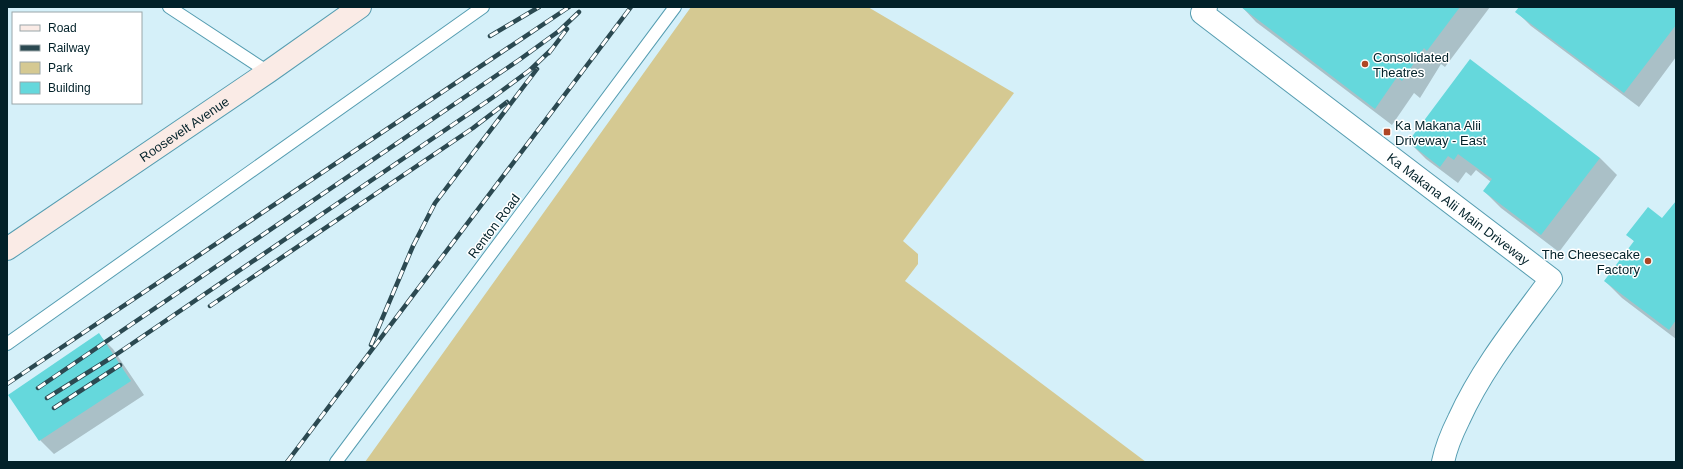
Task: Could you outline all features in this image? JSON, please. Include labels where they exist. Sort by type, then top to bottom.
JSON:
[{"type":"main road","name":"Roosevelt Avenue","points":[[7,249],[268,72],[360,7]]},
{"type":"street","name":"Ka Makana Alii Main Driveway","points":[[1206,7],[1202,13],[1551,279],[1492,359],[1476,385],[1448,444],[1443,462]]},
{"type":"lane","points":[[169,7],[268,72]]},
{"type":"lane","points":[[7,344],[483,7]]},
{"type":"lane","name":"Renton Road","points":[[336,462],[675,7]]},
{"type":"green space","points":[[691,7],[868,7],[1014,93],[903,241],[918,254],[918,264],[905,281],[1146,462],[365,462]]},
{"type":"building","name":"Consolidated Theatres","points":[[1241,7],[1460,7],[1427,51],[1424,48],[1402,81],[1397,77],[1375,109]]},
{"type":"building","points":[[1519,7],[1676,7],[1676,25],[1624,93],[1515,12]]},
{"type":"building","points":[[1470,59],[1600,158],[1541,235],[1483,191],[1492,179],[1458,154],[1454,160],[1448,156],[1440,167],[1408,142]]},
{"type":"building","name":"The Cheesecake Factory","points":[[1676,201],[1676,320],[1669,330],[1604,281],[1634,241],[1626,235],[1648,207],[1662,218]]},
{"type":"building","points":[[99,333],[131,381],[39,441],[8,395]]},
{"type":"railway","points":[[490,36],[539,7]]},
{"type":"railway","points":[[7,384],[569,7]]},
{"type":"railway","points":[[287,462],[631,7]]},
{"type":"railway","points":[[38,388],[519,60],[559,31],[579,12]]},
{"type":"railway","points":[[549,53],[567,29]]},
{"type":"railway","points":[[47,398],[114,356],[492,98],[530,70],[552,49]]},
{"type":"railway","points":[[371,345],[413,246],[435,203],[537,69]]},
{"type":"railway","points":[[210,306],[473,128],[507,102]]},
{"type":"railway","points":[[54,408],[120,365]]},
{"type":"place","name":"Consolidated Theatres","points":[[1365,64]]},
{"type":"place","name":"Ka Makana Alii Driveway - East","points":[[1387,132]]},
{"type":"place","name":"The Cheesecake Factory","points":[[1648,261]]}]
